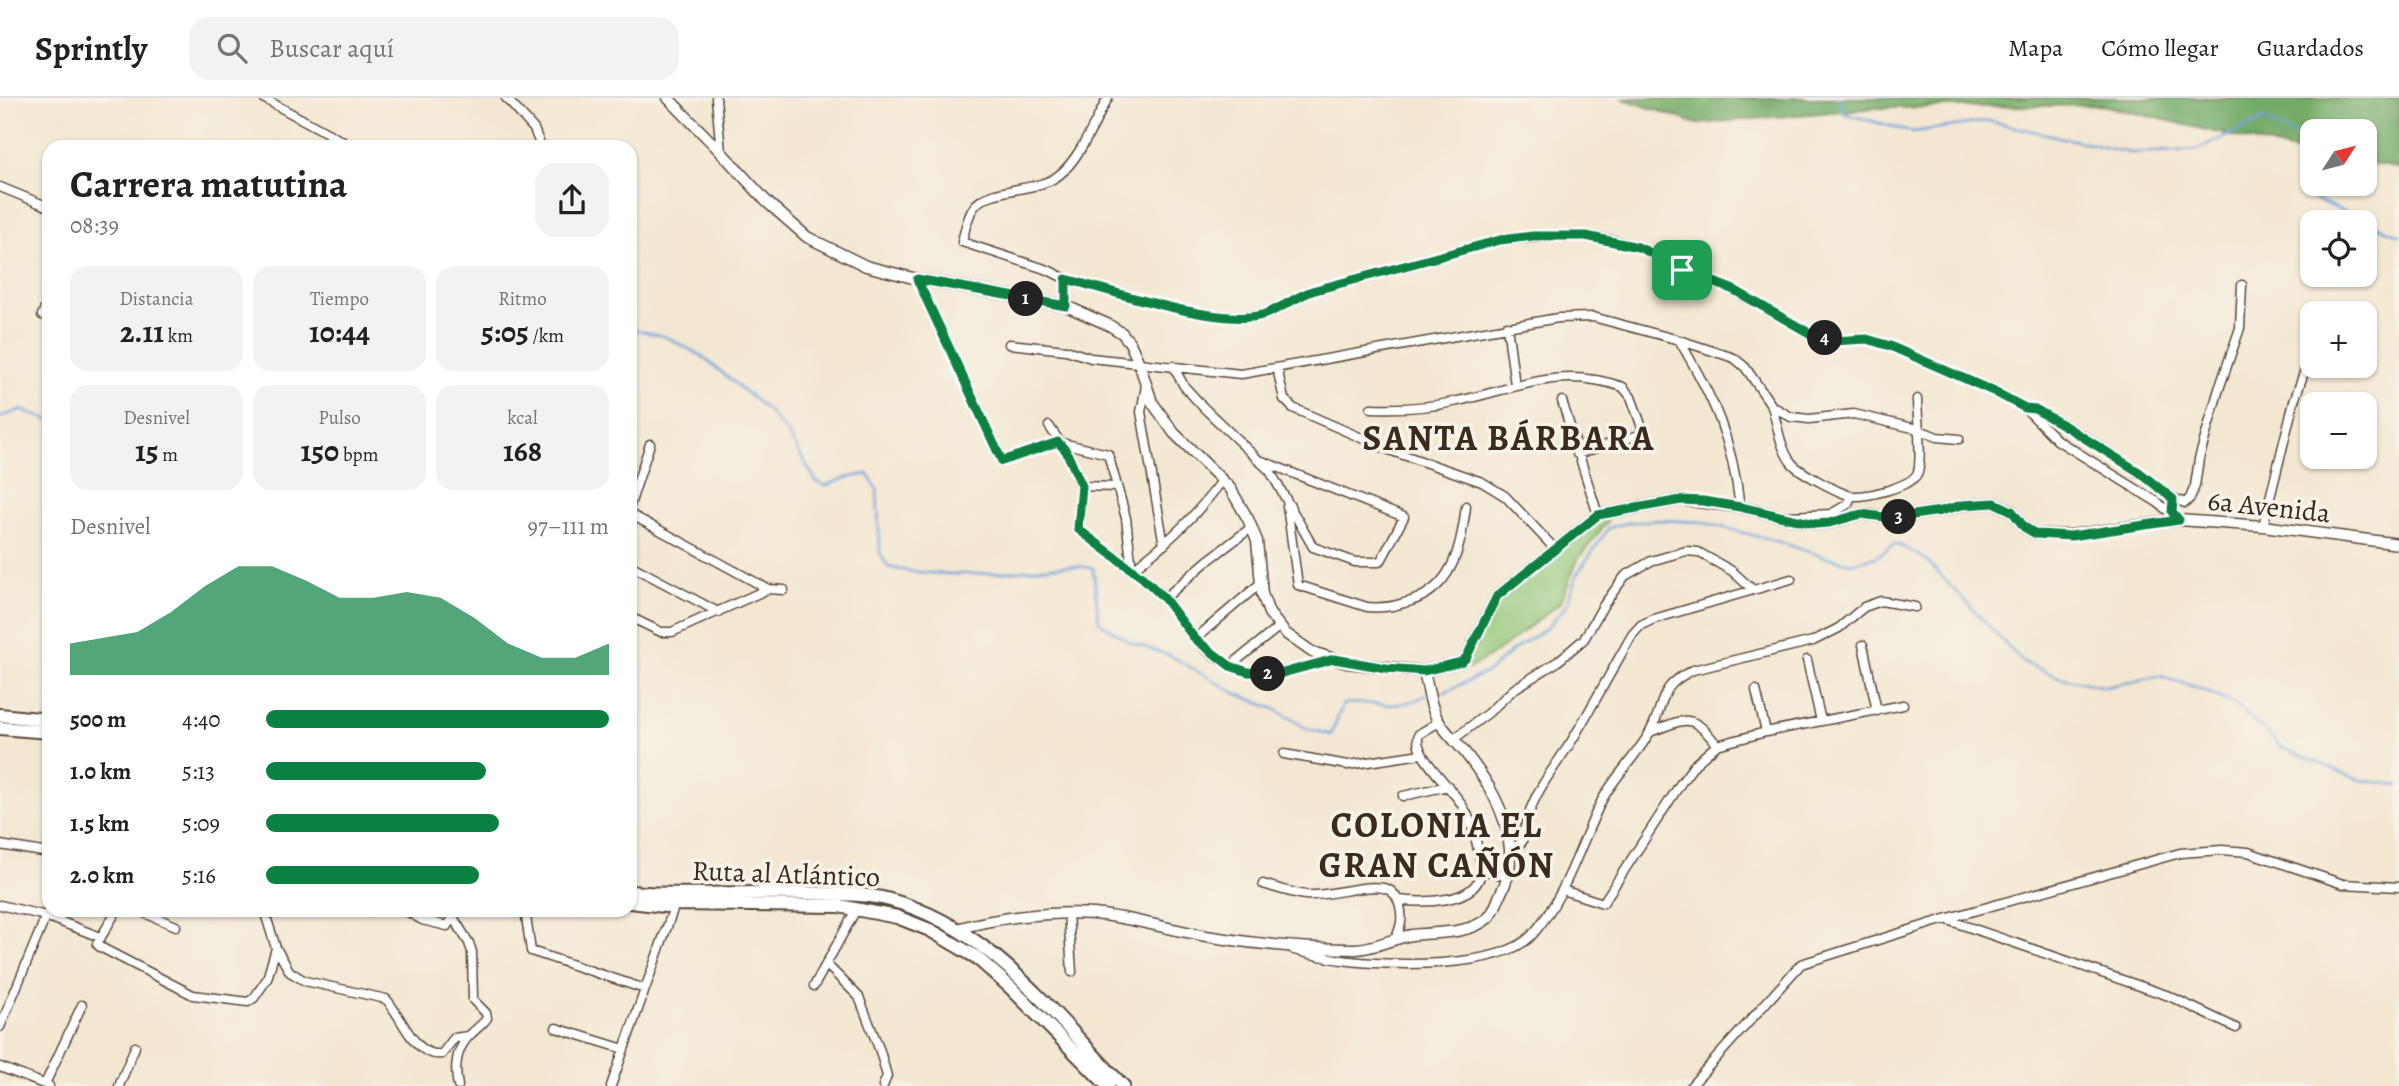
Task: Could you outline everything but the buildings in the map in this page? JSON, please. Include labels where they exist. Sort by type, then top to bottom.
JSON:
[{"type":"highway","points":[[0,715],[42,719]]},
{"type":"highway","points":[[0,728],[42,731]]},
{"type":"highway","name":"Ruta al Atlántico","points":[[637,892],[852,895],[889,900],[934,917],[991,952],[1025,982],[1123,1086]]},
{"type":"highway","name":"Ruta al Atlántico","points":[[637,903],[665,906],[773,904],[857,908],[897,917],[930,930],[976,957],[1040,1016],[1108,1086]]},
{"type":"street","points":[[263,98],[340,140]]},
{"type":"street","points":[[506,98],[534,129],[538,140]]},
{"type":"street","points":[[668,98],[766,202],[807,237],[866,266],[917,279],[1066,306],[1122,333],[1130,342],[1152,401],[1174,433],[1230,488],[1257,541],[1262,594],[1269,613],[1280,626],[1230,666]]},
{"type":"street","points":[[716,98],[721,152]]},
{"type":"street","points":[[1108,98],[1073,159],[1060,174],[1045,184],[992,195],[976,204],[969,216],[962,242],[1039,267],[1066,279],[1187,310],[1228,317],[1256,316],[1276,310],[1312,291],[1500,240],[1533,236],[1586,236],[1638,247],[1682,270],[1734,290],[1811,334],[1833,341],[1867,339],[1890,346],[1995,392],[2025,408],[2057,440],[2175,516]]},
{"type":"street","points":[[0,187],[42,204]]},
{"type":"street","points":[[917,279],[1002,461],[1058,442],[1108,454],[1126,518],[1132,570]]},
{"type":"street","points":[[1066,279],[1066,306]]},
{"type":"street","points":[[2025,408],[2035,409],[2065,426],[2139,472],[2173,499],[2185,503],[2194,486],[2218,392],[2240,328],[2242,285]]},
{"type":"street","points":[[1009,344],[1066,350],[1091,358],[1241,374],[1507,326],[1558,318],[1593,317],[1734,358],[1745,367],[1772,406],[1791,462],[1799,469],[1851,496],[1883,492],[1908,482],[1917,475],[1920,464],[1917,399]]},
{"type":"street","points":[[1507,326],[1515,385]]},
{"type":"street","points":[[1679,340],[1707,386],[1721,419],[1740,507]]},
{"type":"street","points":[[1173,366],[1184,386],[1276,480],[1313,547],[1355,562],[1380,562],[1404,517],[1257,459]]},
{"type":"street","points":[[1278,368],[1284,399],[1293,408],[1389,450],[1482,482],[1506,496],[1555,549]]},
{"type":"street","points":[[1371,408],[1399,409],[1456,402],[1515,385],[1561,377],[1600,381],[1623,387],[1631,397],[1643,429],[1639,435],[1577,454]]},
{"type":"street","points":[[2263,526],[2302,378]]},
{"type":"street","points":[[1146,385],[1141,412],[1164,545]]},
{"type":"street","points":[[1562,401],[1598,515]]},
{"type":"street","points":[[1772,406],[1791,417],[1809,419],[1854,414],[1917,429],[1937,437],[1959,439]]},
{"type":"street","points":[[1049,426],[1066,451],[1082,486],[1078,529],[1164,598],[1195,639],[1230,666],[1248,672],[1279,674],[1334,659]]},
{"type":"street","points":[[637,484],[650,444]]},
{"type":"street","points":[[1132,570],[1164,545],[1200,510],[1222,481]]},
{"type":"street","points":[[1082,486],[1117,487]]},
{"type":"street","points":[[1779,516],[1831,514],[1848,504],[1851,496]]},
{"type":"street","points":[[2173,499],[2175,516]]},
{"type":"street","points":[[1286,500],[1298,585],[1377,608],[1420,599],[1440,585],[1462,540],[1466,506]]},
{"type":"street","name":"6a Avenida","points":[[1280,626],[1312,652],[1334,659],[1425,675],[1466,658],[1493,601],[1598,515],[1681,500],[1740,507],[1815,524],[1861,514],[1892,518],[1962,505],[1995,503],[2012,511],[2024,527],[2036,534],[2071,536],[2175,516],[2399,544]]},
{"type":"street","points":[[637,518],[768,589],[784,590]]},
{"type":"street","points":[[1164,598],[1252,527]]},
{"type":"street","points":[[1454,739],[1514,689],[1557,662],[1584,639],[1625,576],[1637,567],[1686,551],[1698,552],[1732,571],[1752,589]]},
{"type":"street","points":[[637,569],[718,612]]},
{"type":"street","points":[[1510,850],[1522,842],[1533,799],[1571,741],[1632,635],[1641,625],[1791,579]]},
{"type":"street","points":[[1195,639],[1262,582]]},
{"type":"street","points":[[637,620],[661,632],[672,632],[768,589]]},
{"type":"street","points":[[1257,943],[1342,960],[1446,964],[1501,954],[1531,936],[1562,890],[1602,800],[1650,732],[1668,685],[1686,673],[1813,641],[1839,628],[1864,607],[1881,601],[1915,607]]},
{"type":"street","points":[[1863,645],[1877,711]]},
{"type":"street","points":[[1807,660],[1821,721]]},
{"type":"street","points":[[957,929],[979,922],[1093,914],[1132,919],[1218,938],[1359,949],[1382,944],[1396,937],[1468,930],[1490,917],[1509,877],[1510,850],[1506,825],[1494,793],[1433,711],[1425,675]]},
{"type":"street","points":[[1756,690],[1766,732]]},
{"type":"street","points":[[1562,890],[1602,903],[1681,783],[1695,764],[1717,744],[1903,705]]},
{"type":"street","points":[[1650,732],[1683,720],[1693,721],[1703,727],[1717,744]]},
{"type":"street","points":[[1398,900],[1444,900],[1469,891],[1477,884],[1482,870],[1474,827],[1461,803],[1421,754],[1417,738],[1439,722]]},
{"type":"street","points":[[1284,754],[1348,765],[1421,754]]},
{"type":"street","points":[[1403,796],[1448,786]]},
{"type":"street","points":[[0,845],[42,852]]},
{"type":"street","points":[[1690,1086],[1801,964],[1945,919],[2180,853],[2201,850],[2248,852],[2343,884],[2399,887]]},
{"type":"street","points":[[1482,870],[1509,877]]},
{"type":"street","points":[[1263,884],[1306,895],[1386,888],[1393,892],[1398,900],[1402,916],[1396,937]]},
{"type":"street","points":[[611,1086],[675,904]]},
{"type":"street","points":[[0,905],[42,911]]},
{"type":"street","points":[[814,985],[857,908]]},
{"type":"street","points":[[1068,914],[1072,972]]},
{"type":"street","points":[[0,1027],[45,917]]},
{"type":"street","points":[[58,917],[100,937]]},
{"type":"street","points":[[113,917],[97,944],[100,947],[192,995],[248,1002],[261,990],[272,968],[276,948]]},
{"type":"street","points":[[155,917],[176,926]]},
{"type":"street","points":[[266,917],[276,948],[290,972],[305,981],[386,999],[418,1045],[427,1053],[442,1054],[456,1036],[468,1036]]},
{"type":"street","points":[[418,917],[447,926],[453,917]]},
{"type":"street","points":[[456,917],[472,952],[473,1000],[486,1013],[487,1018],[468,1036],[455,1064],[458,1086]]},
{"type":"street","points":[[526,917],[531,951],[645,989]]},
{"type":"street","points":[[1945,919],[2168,996],[2236,1028]]},
{"type":"street","points":[[826,964],[859,997],[887,1076],[883,1086]]},
{"type":"street","points":[[0,1067],[47,1085],[82,1005]]},
{"type":"street","points":[[556,1028],[624,1049]]},
{"type":"street","points":[[118,1086],[135,1046]]},
{"type":"green space","points":[[1621,98],[2399,98],[2399,168],[2377,165],[2377,119],[2300,119],[2300,152],[2102,105],[1875,108],[1697,124]]},
{"type":"green space","points":[[1603,517],[1608,521],[1578,559],[1560,603],[1499,650],[1469,669],[1465,663],[1499,596]]},
{"type":"waterway","points":[[1838,98],[1845,114],[1913,132],[1989,121],[2130,153],[2197,150],[2263,119],[2294,135],[2304,146],[2309,197],[2399,235]]},
{"type":"waterway","points":[[637,330],[666,337],[702,356],[767,410],[788,434],[816,481],[825,486],[868,474],[877,489],[880,552],[888,567],[917,572],[962,574],[1061,566],[1093,568],[1099,622],[1130,642],[1171,656],[1235,693],[1275,709],[1306,728],[1331,735],[1343,704],[1394,705],[1427,695]]},
{"type":"waterway","points":[[0,417],[21,410],[42,418]]},
{"type":"waterway","points":[[1433,694],[1445,692],[1489,671],[1513,650],[1547,628],[1566,606],[1577,574],[1609,528],[1626,523],[1658,520],[1701,522],[1851,563],[1876,557],[1893,545],[1899,545],[1925,559],[2023,662],[2058,677],[2105,687],[2160,676],[2201,689],[2236,705],[2283,748],[2360,780],[2399,785]]},
{"type":"district","name":"SANTA BÁRBARA","points":[[1509,438]]},
{"type":"district","name":"COLONIA EL GRAN CAÑÓN","points":[[1437,845]]},
{"type":"route","points":[[1533,236],[1586,236],[1638,247],[1682,270],[1734,290],[1811,334],[1833,341],[1867,339],[1890,346],[2025,408],[2035,409],[2139,472],[2173,499],[2172,512],[2179,520],[2071,536],[2036,534],[2024,527],[2012,511],[1995,503],[1962,505],[1892,518],[1861,514],[1815,524],[1740,507],[1681,500],[1598,515],[1497,596],[1466,658],[1461,662],[1424,671],[1347,663],[1334,659],[1279,674],[1248,672],[1230,666],[1195,639],[1164,598],[1143,578],[1078,529],[1082,486],[1066,451],[1058,442],[1002,461],[917,279],[1066,306],[1066,279],[1187,310],[1228,317],[1256,316],[1276,310],[1312,291],[1500,240],[1533,236]]}]
